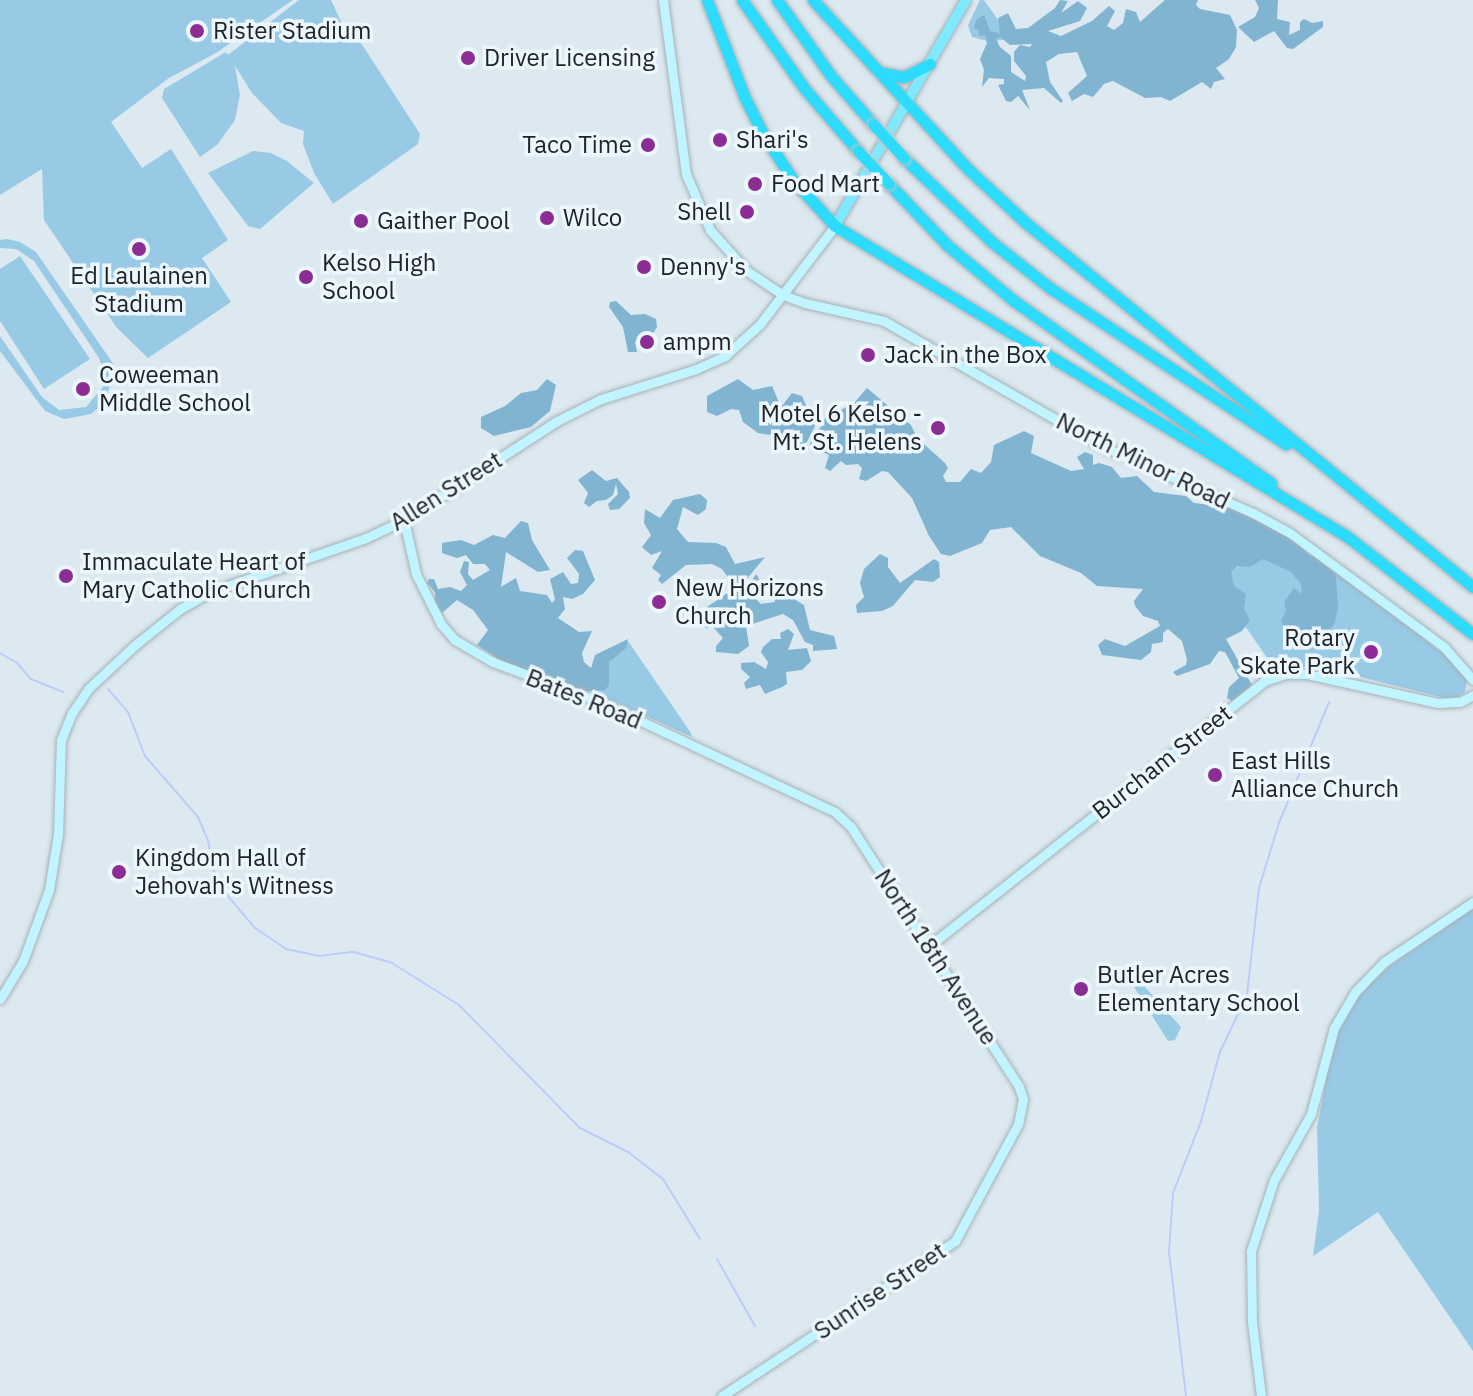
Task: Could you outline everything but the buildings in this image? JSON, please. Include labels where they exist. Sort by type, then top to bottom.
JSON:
[{"type":"highway","points":[[707,0],[740,86],[763,134],[793,180],[835,226],[1348,537]]},
{"type":"highway","points":[[742,0],[804,88],[858,151],[947,245],[1014,301],[1348,537],[1473,634]]},
{"type":"highway","points":[[777,0],[831,76],[873,124],[993,243],[1050,288],[1339,479]]},
{"type":"highway","points":[[813,0],[969,170],[1026,223],[1473,587]]},
{"type":"highway","points":[[879,72],[904,77],[930,64]]},
{"type":"main road","name":"Allen Street","points":[[835,226],[966,0]]},
{"type":"street","name":"North Minor Road","points":[[663,0],[686,174],[698,209],[710,230],[736,261],[759,281],[805,303],[884,321],[1104,447],[1253,513],[1345,571],[1444,647],[1473,680]]},
{"type":"street","name":"Allen Street","points":[[0,999],[23,961],[49,890],[58,834],[61,740],[72,713],[89,688],[153,630],[210,592],[366,538],[404,520],[557,421],[601,399],[696,369],[725,356],[746,339],[835,226]]},
{"type":"street","name":"Bates Road","points":[[404,520],[416,574],[441,624],[455,640],[493,662],[596,700],[835,812]]},
{"type":"street","name":"Burcham Street","points":[[929,946],[1264,681],[1285,674],[1307,674],[1438,703],[1460,702],[1473,695]]},
{"type":"street","name":"North 18th Avenue","points":[[835,812],[851,827],[1013,1076],[1023,1099],[1022,1111]]},
{"type":"street","points":[[1261,1396],[1252,1322],[1251,1251],[1274,1180],[1311,1114],[1334,1028],[1355,992],[1384,962],[1473,902]]},
{"type":"street","name":"Sunrise Street","points":[[722,1396],[955,1241],[1012,1137],[1022,1111]]},
{"type":"shaded area","points":[[0,0],[293,0],[216,53],[169,78],[111,122],[142,168],[171,149],[228,240],[202,258],[231,302],[148,358],[117,328],[44,220],[42,169],[0,195]]},
{"type":"shaded area","points":[[299,0],[331,0],[342,24],[346,22],[420,134],[418,144],[333,204],[314,173],[303,144],[304,131],[281,123],[252,93],[235,66],[240,95],[235,120],[217,145],[200,157],[162,98],[164,89],[226,52],[228,55]]},
{"type":"shaded area","points":[[980,0],[984,0],[1011,38],[991,42],[972,37],[968,25]]},
{"type":"shaded area","points":[[1060,0],[1068,1],[1061,13],[1078,1],[1087,8],[1080,21],[1048,31],[1061,36],[1092,21],[1109,6],[1115,11],[1107,26],[1114,30],[1123,23],[1126,9],[1136,12],[1140,22],[1165,0],[1198,0],[1196,5],[1200,9],[1230,15],[1237,30],[1236,47],[1229,59],[1216,68],[1225,79],[1214,82],[1211,89],[1202,82],[1170,101],[1161,97],[1145,98],[1113,81],[1104,84],[1093,97],[1084,94],[1072,101],[1068,93],[1087,76],[1077,52],[1059,54],[1046,62],[1050,82],[1063,101],[1061,103],[1044,88],[1022,90],[1030,110],[1018,96],[1011,102],[1006,101],[998,85],[1004,84],[1004,79],[989,78],[982,87],[984,70],[980,59],[987,43],[985,35],[979,36],[979,31],[974,28],[976,20],[984,15],[990,31],[1000,33],[998,18],[1008,13],[1016,29],[1028,28],[1055,8]],"holes":[[[1000,37],[1010,45],[1032,44],[1030,47],[1020,45],[1014,52],[1014,61],[1026,76],[1025,81],[1011,72],[1011,56],[996,39]]]},
{"type":"shaded area","points":[[1255,0],[1278,0],[1277,19],[1290,22],[1289,35],[1300,30],[1300,22],[1304,19],[1312,23],[1323,21],[1323,27],[1293,49],[1287,48],[1274,31],[1254,42],[1238,27],[1255,17],[1259,8]]},
{"type":"shaded area","points":[[253,151],[271,153],[287,161],[314,183],[260,229],[248,226],[208,173]]},
{"type":"shaded area","points":[[0,240],[20,242],[36,252],[121,375],[112,381],[103,404],[91,414],[64,419],[45,411],[0,351],[0,336],[42,397],[59,410],[86,407],[103,387],[105,375],[99,358],[34,261],[16,249],[0,248]]},
{"type":"shaded area","points":[[20,256],[90,359],[44,389],[0,321],[0,269]]},
{"type":"shaded area","points":[[616,301],[631,315],[645,314],[656,319],[657,327],[649,340],[640,338],[635,342],[637,352],[628,352],[623,327],[609,307],[610,302]]},
{"type":"shaded area","points":[[547,379],[556,385],[550,411],[531,427],[494,436],[481,428],[481,417],[505,406],[521,393],[537,390]]},
{"type":"shaded area","points":[[738,379],[753,390],[772,386],[781,407],[792,393],[802,396],[815,426],[807,442],[789,451],[779,429],[769,435],[758,433],[743,422],[739,410],[731,409],[717,416],[707,412],[707,396]]},
{"type":"shaded area","points":[[867,388],[911,425],[917,438],[945,463],[948,468],[943,476],[946,482],[960,482],[971,469],[981,473],[991,462],[994,445],[1024,431],[1034,436],[1031,453],[1071,471],[1084,469],[1077,457],[1085,452],[1093,455],[1093,465],[1099,463],[1112,467],[1121,478],[1137,476],[1154,492],[1186,496],[1194,503],[1236,508],[1260,518],[1292,537],[1310,556],[1318,553],[1335,563],[1338,608],[1334,625],[1313,643],[1299,634],[1287,635],[1281,621],[1286,610],[1284,602],[1294,588],[1302,594],[1301,584],[1291,572],[1263,559],[1250,567],[1238,566],[1231,572],[1234,586],[1246,594],[1244,608],[1250,620],[1242,631],[1226,639],[1252,685],[1232,701],[1227,698],[1229,687],[1239,678],[1225,652],[1219,651],[1210,664],[1177,676],[1173,672],[1186,665],[1187,660],[1182,641],[1168,629],[1163,633],[1163,642],[1152,644],[1151,652],[1141,660],[1102,655],[1098,645],[1105,639],[1125,646],[1160,626],[1158,621],[1143,616],[1135,606],[1134,601],[1143,589],[1097,586],[1081,573],[1040,556],[1011,527],[990,530],[982,543],[950,556],[941,554],[912,498],[888,472],[882,471],[866,481],[859,479],[862,468],[858,464],[846,465],[841,461],[830,471],[825,468],[829,455],[809,446],[815,433],[823,425],[822,420],[854,403]]},
{"type":"shaded area","points":[[592,470],[606,481],[617,478],[629,492],[630,498],[619,509],[610,510],[608,504],[618,494],[616,484],[613,495],[606,500],[597,501],[589,507],[584,503],[588,493],[578,480]]},
{"type":"shaded area","points":[[700,494],[707,500],[706,509],[698,515],[683,507],[677,529],[688,542],[716,543],[726,547],[735,564],[765,557],[741,586],[735,587],[722,569],[712,564],[686,565],[662,584],[658,580],[661,575],[652,568],[662,551],[651,555],[642,547],[651,535],[644,523],[645,509],[660,518],[673,500]]},
{"type":"shaded area","points":[[521,521],[528,523],[532,540],[550,570],[538,572],[506,552],[501,587],[516,578],[520,591],[547,595],[552,603],[555,599],[550,579],[563,572],[571,584],[578,583],[579,574],[567,558],[575,550],[583,551],[595,580],[583,594],[572,599],[563,597],[565,609],[558,618],[579,632],[592,631],[582,653],[584,662],[591,668],[595,655],[628,639],[626,648],[609,662],[609,685],[605,690],[575,692],[500,660],[477,645],[488,630],[473,610],[457,600],[442,613],[435,605],[435,592],[427,583],[429,579],[434,579],[438,589],[450,587],[461,591],[467,585],[460,572],[464,561],[469,562],[468,574],[473,580],[490,570],[485,564],[473,564],[466,555],[457,558],[442,553],[442,543],[461,540],[474,545],[493,535],[505,538]]},
{"type":"shaded area","points":[[1281,536],[1337,571],[1450,659],[1467,679],[1465,692],[1457,697],[1445,698],[1336,671],[1307,667],[1275,669],[1215,583]]},
{"type":"shaded area","points":[[880,554],[888,558],[888,567],[900,583],[934,559],[939,562],[940,577],[933,582],[915,580],[893,606],[882,611],[857,613],[856,605],[864,597],[860,583],[864,569]]},
{"type":"shaded area","points":[[756,574],[762,583],[749,592],[761,604],[775,602],[772,590],[786,585],[792,598],[804,605],[810,630],[834,636],[837,649],[813,651],[813,645],[805,642],[793,620],[783,614],[746,626],[749,646],[738,654],[716,652],[716,646],[723,638],[713,627],[704,628],[710,619],[707,607],[726,594],[746,590]]},
{"type":"shaded area","points":[[788,629],[794,634],[788,650],[807,648],[811,661],[802,670],[786,672],[787,684],[782,687],[765,694],[760,685],[746,689],[744,683],[750,677],[741,669],[741,663],[754,662],[766,669],[768,662],[761,652],[763,647],[772,639],[781,639],[780,633]]},
{"type":"shaded area","points":[[628,641],[692,737],[595,693],[615,650]]},
{"type":"shaded area","points":[[1472,909],[1473,1351],[1378,1212],[1313,1256],[1319,1210],[1317,1128],[1334,1037],[1359,994],[1391,965]]},
{"type":"shaded area","points":[[1136,977],[1181,1027],[1175,1040],[1168,1041],[1129,979]]},
{"type":"waterway","points":[[0,653],[17,663],[31,679],[63,692]]},
{"type":"waterway","points":[[108,689],[128,712],[145,756],[198,817],[208,840],[213,869],[227,895],[255,928],[286,949],[319,956],[354,952],[392,963],[459,1005],[580,1128],[628,1152],[663,1179],[700,1239]]},
{"type":"waterway","points":[[1186,1396],[1169,1252],[1173,1193],[1201,1121],[1220,1052],[1247,995],[1259,888],[1279,823],[1329,702]]},
{"type":"waterway","points":[[717,1259],[755,1326]]},
{"type":"place","name":"Rister Stadium","points":[[197,31]]},
{"type":"place","name":"Driver Licensing","points":[[468,58]]},
{"type":"place","name":"Shari's","points":[[720,140]]},
{"type":"place","name":"Taco Time","points":[[648,145]]},
{"type":"place","name":"Food Mart","points":[[755,184]]},
{"type":"place","name":"Shell","points":[[747,212]]},
{"type":"place","name":"Wilco","points":[[547,218]]},
{"type":"place","name":"Gaither Pool","points":[[361,221]]},
{"type":"place","name":"Ed Laulainen Stadium","points":[[139,249]]},
{"type":"place","name":"Denny's","points":[[644,267]]},
{"type":"place","name":"Kelso High School","points":[[306,277]]},
{"type":"place","name":"ampm","points":[[647,342]]},
{"type":"place","name":"Jack in the Box","points":[[868,355]]},
{"type":"place","name":"Coweeman Middle School","points":[[83,389]]},
{"type":"place","name":"Motel 6 Kelso - Mt. St. Helens","points":[[938,428]]},
{"type":"place","name":"Immaculate Heart of Mary Catholic Church","points":[[66,576]]},
{"type":"place","name":"New Horizons Church","points":[[659,602]]},
{"type":"place","name":"Rotary Skate Park","points":[[1371,652]]},
{"type":"place","name":"East Hills Alliance Church","points":[[1215,775]]},
{"type":"place","name":"Kingdom Hall of Jehovah's Witness","points":[[119,872]]},
{"type":"place","name":"Butler Acres Elementary School","points":[[1081,989]]}]
